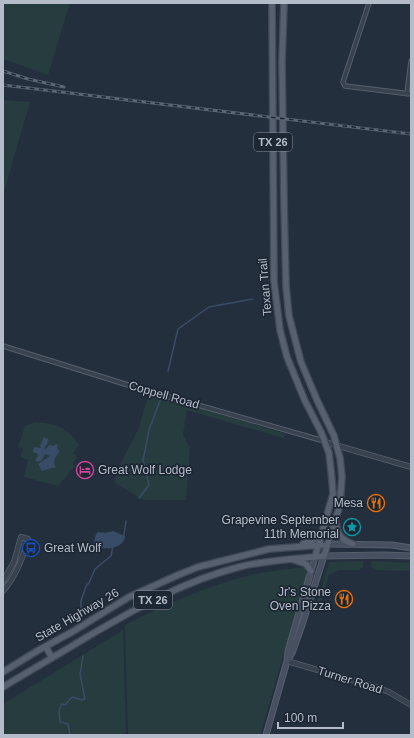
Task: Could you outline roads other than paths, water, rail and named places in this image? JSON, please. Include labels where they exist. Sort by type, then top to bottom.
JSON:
[{"type":"main road","name":"Texan Trail","points":[[272,3],[273,255],[278,318],[287,357],[305,401],[325,442],[330,458],[333,494],[315,557]]},
{"type":"main road","name":"Texan Trail","points":[[284,3],[282,62],[284,202],[286,286],[289,316],[301,362],[337,445],[340,458],[342,482],[340,505],[336,522],[324,556]]},
{"type":"main road","points":[[278,318],[289,316]]},
{"type":"main road","points":[[336,522],[339,535],[345,541],[353,544]]},
{"type":"main road","name":"TX 26","points":[[295,546],[303,545],[313,540],[322,531]]},
{"type":"main road","points":[[328,544],[392,545],[411,548]]},
{"type":"main road","name":"State Highway 26","points":[[3,672],[129,597],[198,567],[269,549],[328,544]]},
{"type":"main road","points":[[287,661],[292,653],[302,625],[324,556],[411,556]]},
{"type":"main road","name":"State Highway 26","points":[[3,686],[131,611],[170,592],[238,567],[288,559],[324,556]]},
{"type":"main road","points":[[266,735],[315,557]]},
{"type":"main road","points":[[288,559],[306,564],[311,571]]},
{"type":"main road","points":[[46,647],[52,658]]},
{"type":"street","points":[[344,84],[343,82],[369,3]]},
{"type":"street","points":[[344,84],[345,86],[353,88],[409,94],[411,61]]},
{"type":"street","points":[[339,86],[344,84]]},
{"type":"street","name":"Coppell Road","points":[[3,346],[128,385],[325,442]]},
{"type":"street","points":[[325,442],[411,467]]},
{"type":"street","points":[[3,581],[14,562],[21,537],[28,539],[20,563],[11,582],[3,591]]},
{"type":"street","name":"Turner Road","points":[[287,661],[379,688],[411,705]]},
{"type":"water","points":[[44,437],[49,440],[44,449],[46,449],[49,445],[54,446],[56,444],[58,445],[57,447],[59,451],[54,460],[56,467],[42,471],[38,464],[50,456],[45,454],[41,461],[37,462],[35,459],[38,457],[38,454],[33,452],[34,447],[41,448],[40,446]]},
{"type":"water","points":[[113,531],[125,536],[124,541],[121,544],[112,548],[93,546],[96,534],[98,532],[105,533]]},
{"type":"waterway","points":[[168,371],[178,329],[209,307],[253,299]]},
{"type":"waterway","points":[[139,498],[149,485],[143,460],[149,430],[161,398]]},
{"type":"waterway","points":[[124,535],[126,521]]},
{"type":"waterway","points":[[81,615],[81,601],[86,586],[89,583],[95,569],[111,556],[113,546]]},
{"type":"waterway","points":[[70,735],[68,724],[60,722],[59,710],[62,704],[65,705],[72,697],[82,700],[85,699],[80,674],[83,656]]},
{"type":"railway","points":[[3,71],[28,79],[64,87]]},
{"type":"railway","points":[[3,85],[411,134]]},
{"type":"place","name":"Great Wolf Lodge","points":[[85,470]]},
{"type":"place","name":"Mesa","points":[[376,503]]},
{"type":"place","name":"Grapevine September 11th Memorial","points":[[352,527]]},
{"type":"place","name":"Great Wolf","points":[[31,548]]},
{"type":"place","name":"Jr's Stone Oven Pizza","points":[[344,599]]}]
